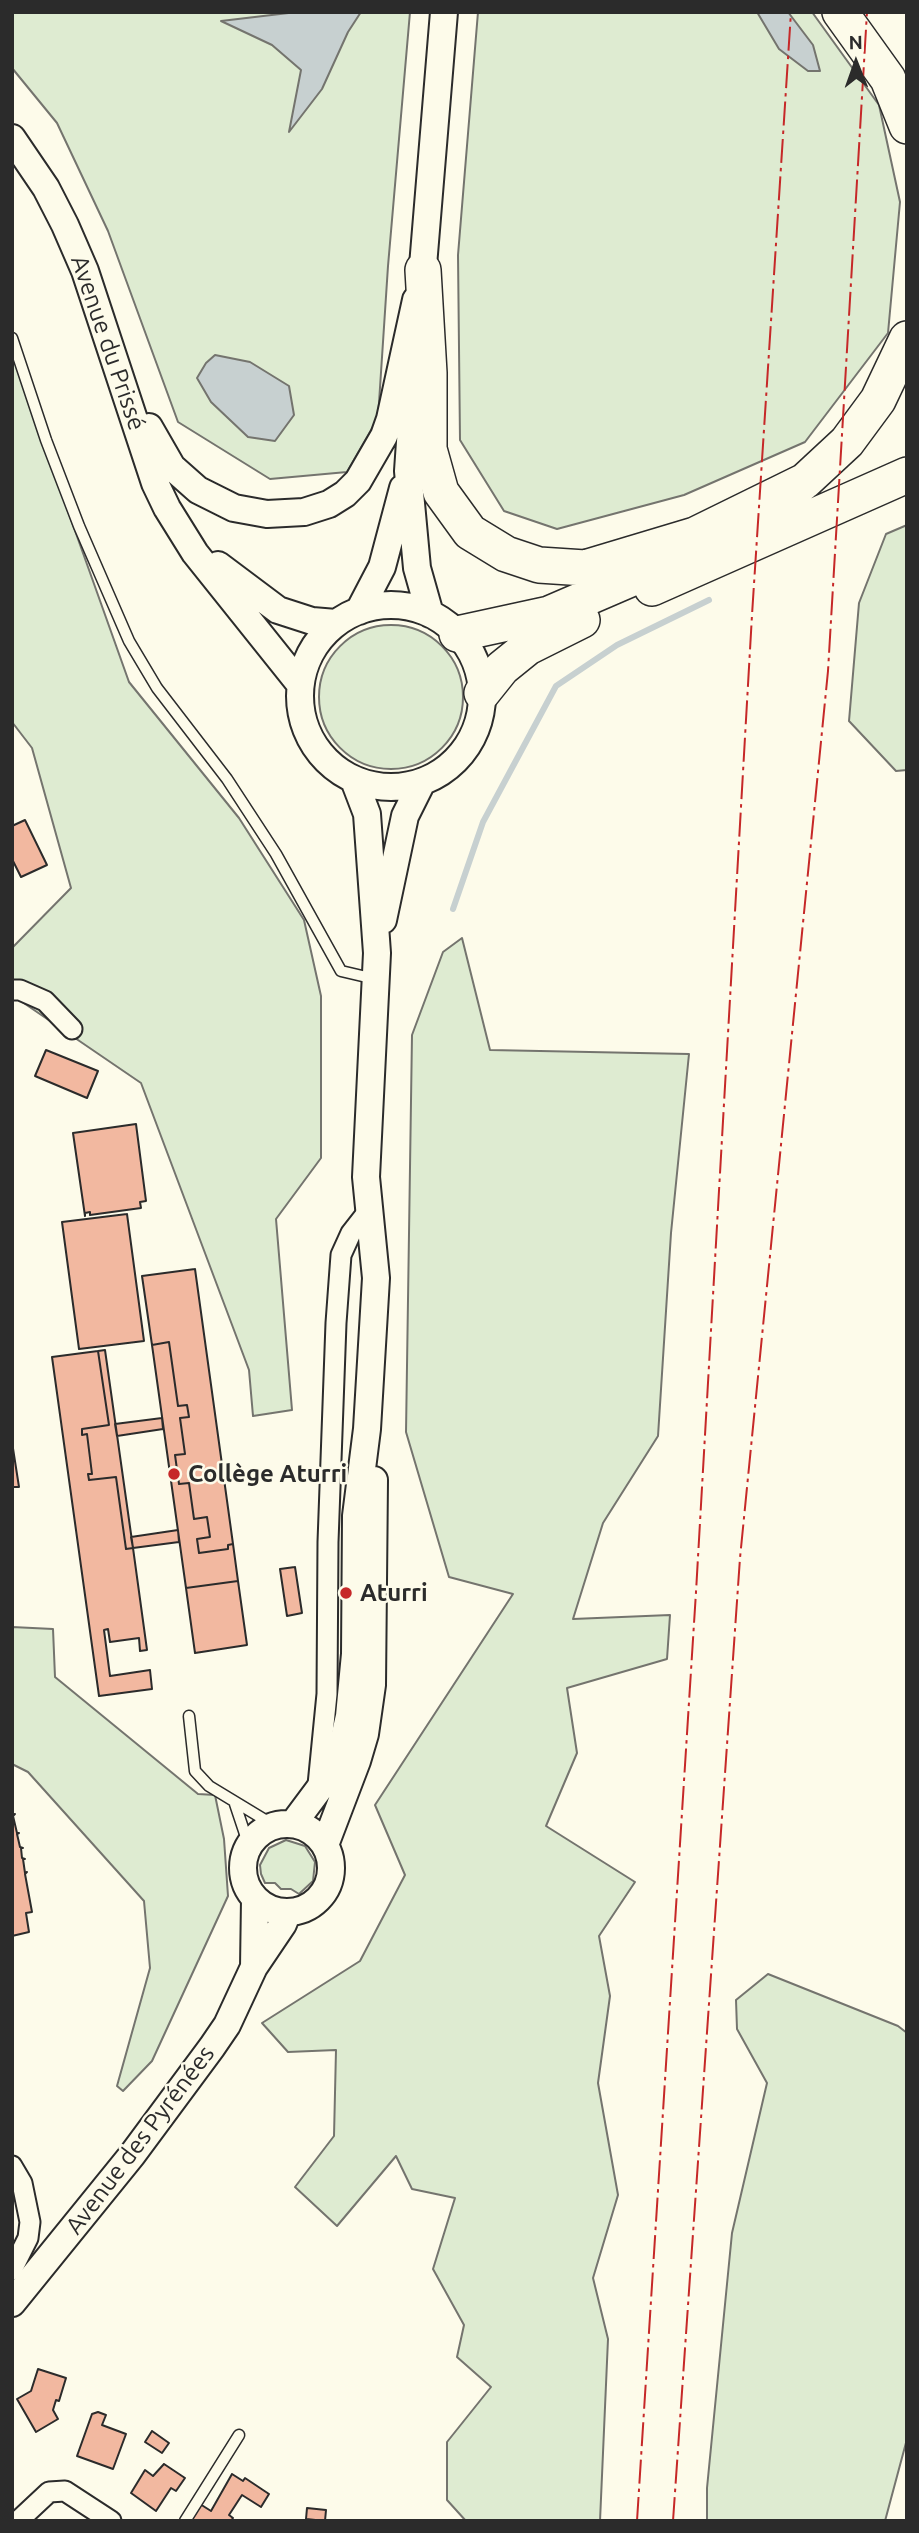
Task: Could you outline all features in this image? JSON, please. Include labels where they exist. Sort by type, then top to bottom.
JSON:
[{"type":"highway","points":[[840,12],[888,79],[907,126]]},
{"type":"highway","points":[[423,270],[429,373],[429,449],[441,492],[470,532],[506,554],[539,565],[585,568],[695,535],[805,481]]},
{"type":"highway","points":[[444,624],[549,614],[633,579],[744,527],[805,481],[846,442],[878,400],[907,339]]},
{"type":"highway","points":[[482,693],[502,668],[528,648],[598,612],[907,475]]},
{"type":"main road","points":[[408,471],[382,567],[347,617],[319,639],[307,660],[299,683],[301,712],[311,740],[329,763],[354,780],[376,786],[400,787],[422,782],[447,768],[466,747],[478,722],[482,693],[474,662],[444,624],[417,568],[408,471],[444,12]]},
{"type":"main road","name":"Avenue du Prissé","points":[[12,138],[40,179],[65,225],[85,271],[155,483],[167,508],[195,553],[299,683]]},
{"type":"main road","points":[[123,383],[172,467],[198,490],[234,508],[267,514],[304,512],[328,504],[345,494],[358,481],[384,436],[423,270]]},
{"type":"main road","name":"Avenue du Prissé","points":[[195,553],[213,561],[278,610],[312,621],[347,617]]},
{"type":"main road","points":[[347,617],[383,606],[407,607],[444,624]]},
{"type":"main road","points":[[284,1825],[308,1829],[325,1845],[330,1858],[331,1873],[327,1887],[311,1905],[288,1912],[265,1906],[255,1899],[247,1887],[243,1873],[244,1859],[249,1846],[259,1835],[284,1825],[328,1777],[342,1746],[349,1716],[355,1654],[356,1517],[367,1429],[376,1278],[366,1143],[377,953],[368,814],[354,780]]},
{"type":"main road","points":[[377,953],[405,816],[422,782]]},
{"type":"main road","points":[[325,1845],[365,1734],[372,1685],[375,1485],[367,1429]]},
{"type":"main road","name":"Avenue des Pyrénées","points":[[254,1967],[255,1899]]},
{"type":"main road","name":"Avenue des Pyrénées","points":[[12,2303],[132,2155],[227,2025],[254,1967],[284,1924],[288,1912]]},
{"type":"street","points":[[12,990],[20,990],[45,1001],[72,1029]]},
{"type":"street","points":[[317,1792],[327,1694],[328,1542],[341,1255],[351,1233],[369,1210]]},
{"type":"street","points":[[12,2166],[22,2183],[30,2222],[28,2238],[12,2270]]},
{"type":"street","points":[[18,2521],[50,2492],[65,2491],[111,2521]]},
{"type":"lane","points":[[12,338],[55,464],[129,641],[157,688],[227,779],[276,854],[341,971],[376,979]]},
{"type":"lane","points":[[189,1716],[195,1771],[209,1787],[234,1804],[284,1825]]},
{"type":"lane","points":[[234,1804],[249,1846]]},
{"type":"lane","points":[[185,2521],[239,2435]]},
{"type":"green space","points":[[12,12],[410,12],[378,418],[347,472],[270,479],[178,422],[108,231],[57,123],[12,68]]},
{"type":"green space","points":[[478,12],[812,12],[879,105],[900,202],[888,333],[805,442],[684,495],[557,529],[504,511],[460,440],[458,255]]},
{"type":"green space","points":[[12,354],[129,682],[239,818],[304,920],[321,996],[321,1158],[276,1219],[292,1410],[253,1416],[249,1370],[141,1083],[12,995],[12,948],[71,888],[32,748],[12,722]]},
{"type":"green space","points":[[907,525],[907,770],[896,771],[849,721],[859,603],[886,534]]},
{"type":"green space","points":[[391,625],[419,630],[442,646],[458,669],[463,697],[458,725],[442,748],[419,764],[391,769],[363,764],[340,748],[324,725],[319,697],[324,669],[340,646],[363,630]]},
{"type":"green space","points":[[462,938],[490,1050],[689,1054],[671,1233],[658,1436],[603,1523],[573,1619],[670,1615],[667,1659],[567,1688],[577,1753],[546,1826],[635,1882],[599,1936],[610,1996],[598,2083],[618,2195],[593,2278],[608,2339],[600,2521],[466,2521],[447,2500],[447,2442],[491,2387],[457,2357],[464,2325],[433,2269],[455,2198],[412,2189],[396,2156],[337,2226],[295,2187],[334,2136],[336,2050],[288,2052],[262,2023],[360,1961],[405,1875],[375,1805],[513,1594],[449,1577],[406,1432],[412,1035],[443,952]]},
{"type":"green space","points":[[12,1627],[53,1629],[55,1677],[198,1794],[215,1795],[224,1839],[228,1896],[152,2061],[123,2091],[117,2086],[150,1968],[144,1901],[28,1772],[12,1764]]},
{"type":"green space","points":[[286,1840],[305,1846],[315,1862],[313,1881],[299,1894],[291,1889],[281,1889],[275,1883],[265,1883],[261,1874],[260,1865],[269,1848]]},
{"type":"green space","points":[[768,1974],[898,2026],[907,2033],[907,2439],[885,2521],[707,2521],[707,2488],[732,2233],[767,2083],[737,2029],[736,2000]]},
{"type":"shaded area","points":[[297,12],[361,12],[348,32],[322,89],[289,132],[301,70],[272,45],[221,21]]},
{"type":"shaded area","points":[[757,12],[788,12],[813,45],[820,71],[808,71],[779,49]]},
{"type":"shaded area","points":[[215,355],[250,362],[289,386],[294,415],[275,441],[248,437],[211,402],[197,378],[206,363]]},
{"type":"building","points":[[25,820],[47,865],[21,877],[12,859],[12,826]]},
{"type":"building","points":[[46,1050],[98,1071],[87,1098],[35,1076]]},
{"type":"building","points":[[136,1124],[146,1201],[140,1202],[141,1208],[90,1215],[90,1212],[85,1213],[85,1216],[73,1133]]},
{"type":"building","points":[[127,1214],[144,1341],[79,1349],[62,1222]]},
{"type":"building","points":[[195,1269],[233,1544],[228,1545],[228,1549],[199,1553],[197,1539],[210,1537],[207,1517],[194,1519],[189,1483],[179,1484],[175,1455],[185,1454],[180,1418],[189,1417],[187,1405],[178,1406],[169,1342],[152,1345],[142,1276]]},
{"type":"building","points":[[169,1342],[178,1406],[187,1405],[189,1417],[180,1418],[185,1454],[175,1455],[179,1484],[189,1483],[194,1519],[207,1517],[210,1537],[197,1539],[199,1553],[228,1549],[228,1545],[233,1544],[238,1581],[186,1588],[152,1345]]},
{"type":"building","points":[[105,1350],[133,1548],[126,1549],[116,1477],[89,1480],[88,1474],[92,1474],[87,1434],[82,1435],[82,1429],[109,1425],[98,1351]]},
{"type":"building","points":[[98,1351],[109,1425],[82,1429],[82,1435],[87,1434],[92,1474],[88,1474],[89,1480],[116,1477],[126,1549],[133,1548],[147,1650],[140,1651],[139,1638],[110,1642],[108,1629],[104,1630],[110,1676],[150,1670],[152,1689],[99,1696],[52,1357]]},
{"type":"building","points":[[162,1418],[163,1429],[117,1436],[115,1424]]},
{"type":"building","points":[[12,1442],[19,1487],[12,1487]]},
{"type":"building","points":[[178,1530],[179,1542],[133,1548],[131,1537]]},
{"type":"building","points":[[295,1567],[302,1613],[287,1616],[280,1569]]},
{"type":"building","points":[[238,1581],[247,1645],[195,1653],[186,1588]]},
{"type":"building","points":[[12,1811],[13,1815],[15,1814],[13,1816],[19,1833],[20,1847],[23,1848],[22,1858],[25,1859],[32,1912],[26,1913],[29,1932],[12,1936]]},
{"type":"building","points":[[38,2369],[66,2378],[59,2401],[56,2400],[53,2410],[58,2419],[36,2432],[17,2399],[31,2391]]},
{"type":"building","points":[[98,2412],[106,2415],[102,2425],[126,2434],[113,2469],[77,2456],[92,2414]]},
{"type":"building","points":[[152,2431],[169,2443],[162,2453],[145,2442]]},
{"type":"building","points":[[164,2464],[185,2478],[176,2491],[171,2488],[156,2511],[131,2493],[145,2470],[153,2476]]},
{"type":"building","points":[[232,2474],[243,2481],[245,2478],[269,2494],[261,2507],[242,2495],[229,2515],[233,2518],[231,2521],[190,2521],[200,2504],[211,2511]]},
{"type":"building","points":[[307,2508],[326,2510],[325,2521],[306,2519]]},
{"type":"waterway","points":[[453,909],[483,822],[556,686],[617,645],[709,600]]},
{"type":"power","points":[[637,2521],[791,12]]},
{"type":"power","points":[[673,2521],[740,1558],[828,671],[867,12]]},
{"type":"place","name":"Collège Aturri","points":[[174,1474]]},
{"type":"place","name":"Aturri","points":[[346,1593]]}]
